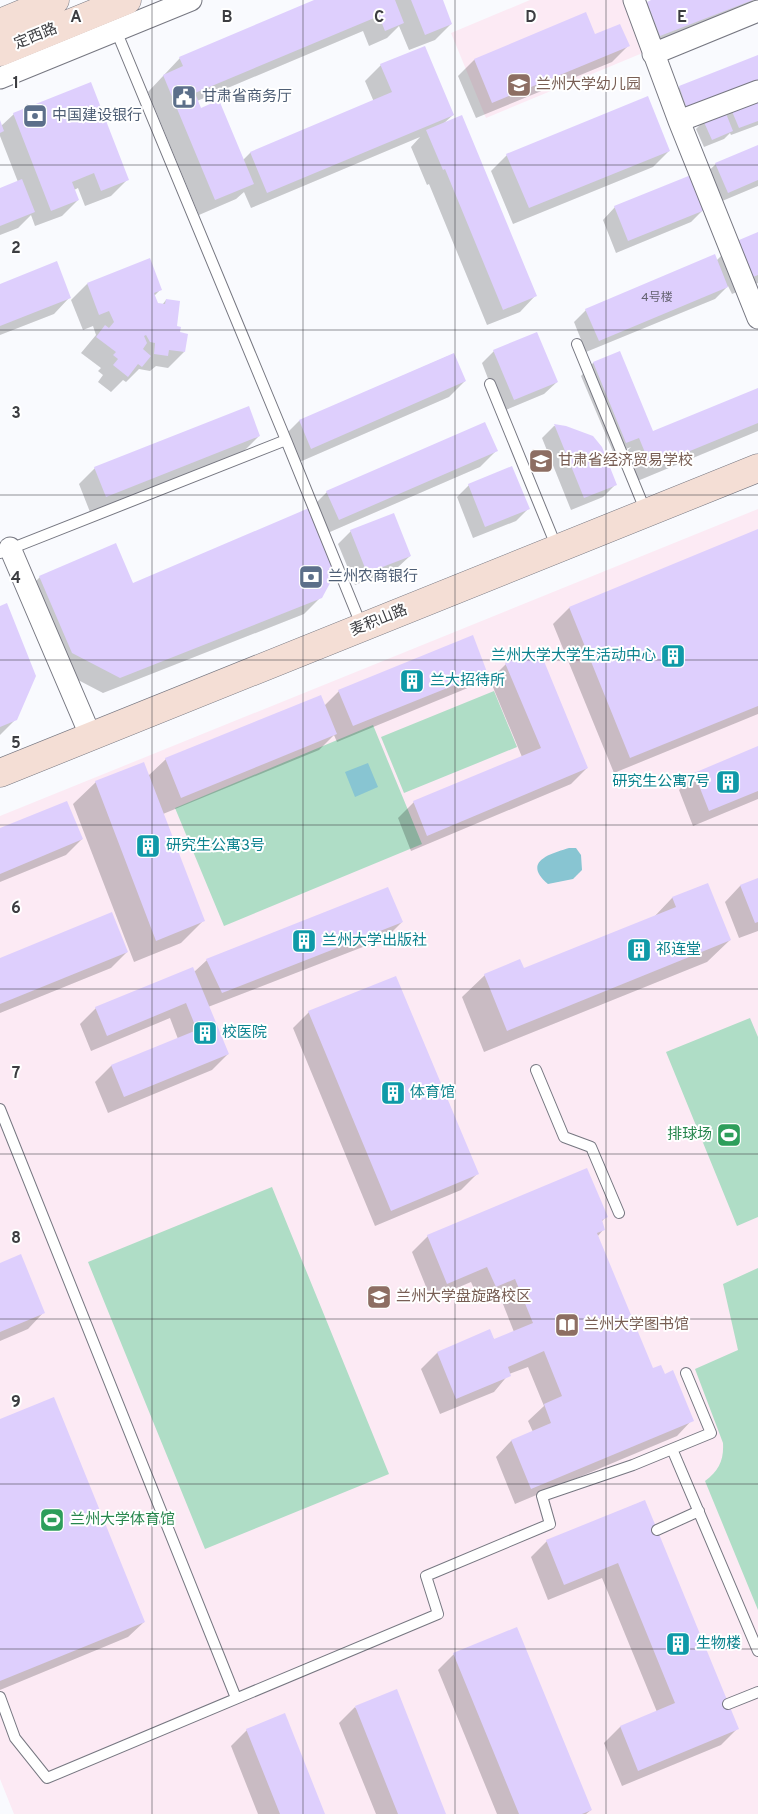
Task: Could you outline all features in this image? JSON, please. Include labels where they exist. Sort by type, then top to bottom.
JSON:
[{"type":"street","name":"定西路","points":[[0,23],[54,0]]},
{"type":"street","points":[[0,78],[117,13],[191,0]]},
{"type":"street","points":[[634,0],[679,121],[758,318]]},
{"type":"street","points":[[653,54],[758,11]]},
{"type":"street","name":"定西路","points":[[0,52],[117,13]]},
{"type":"street","points":[[679,121],[758,91]]},
{"type":"street","name":"麦积山路","points":[[0,773],[758,468]]},
{"type":"street","points":[[5,550],[90,737]]},
{"type":"lane","points":[[117,13],[362,627]]},
{"type":"lane","points":[[577,344],[646,513]]},
{"type":"lane","points":[[490,384],[557,549]]},
{"type":"lane","points":[[5,550],[286,440]]},
{"type":"lane","points":[[536,1070],[564,1137],[591,1148],[619,1213]]},
{"type":"lane","points":[[0,1110],[236,1698]]},
{"type":"lane","points":[[0,1697],[16,1738],[47,1778],[438,1614],[426,1576],[550,1524],[542,1496],[632,1465],[711,1433],[686,1373]]},
{"type":"lane","points":[[672,1449],[758,1651]]},
{"type":"lane","points":[[657,1530],[699,1511]]},
{"type":"lane","points":[[728,1704],[758,1692]]},
{"type":"shaded area","name":"兰州大学幼儿园","points":[[530,0],[624,0],[645,52],[486,118],[451,33]]},
{"type":"shaded area","name":"兰州大学盘旋路校区","points":[[758,509],[758,1814],[14,1814],[0,1779],[0,816]]},
{"type":"green space","points":[[494,691],[517,747],[404,793],[381,737]]},
{"type":"green space","points":[[373,725],[422,844],[224,926],[175,808]]},
{"type":"green space","name":"排球场","points":[[750,1018],[758,1037],[758,1217],[737,1226],[666,1052]]},
{"type":"green space","points":[[272,1187],[389,1474],[205,1549],[88,1262]]},
{"type":"green space","points":[[758,1268],[758,1610],[705,1481],[720,1465],[723,1455],[723,1443],[695,1369],[738,1350],[723,1284]]},
{"type":"water","points":[[368,763],[378,787],[355,797],[345,772]]},
{"type":"water","points":[[569,848],[576,848],[581,855],[582,870],[573,879],[548,884],[541,876],[538,865],[547,856]]},
{"type":"building","name":"甘肃省商务厅","points":[[314,0],[395,0],[404,23],[385,31],[379,16],[195,93],[201,108],[219,100],[254,184],[215,200],[163,75],[183,66],[179,57]]},
{"type":"building","points":[[411,0],[443,0],[452,24],[425,35]]},
{"type":"building","points":[[651,0],[753,0],[660,36],[647,2]]},
{"type":"building","points":[[586,12],[595,34],[620,24],[630,46],[492,103],[474,59]]},
{"type":"building","points":[[425,46],[454,115],[267,193],[250,152],[392,92],[380,64]]},
{"type":"building","points":[[758,55],[758,82],[687,109],[679,86]]},
{"type":"building","points":[[91,82],[129,180],[101,191],[94,173],[72,182],[79,200],[51,211],[13,113]]},
{"type":"building","points":[[648,96],[670,151],[529,208],[506,154]]},
{"type":"building","points":[[758,99],[758,121],[739,128],[731,109]]},
{"type":"building","points":[[725,111],[733,131],[712,140],[703,120]]},
{"type":"building","points":[[462,115],[537,296],[503,310],[445,169],[443,170],[426,130]]},
{"type":"building","points":[[0,120],[4,131],[0,133]]},
{"type":"building","points":[[758,145],[758,180],[728,193],[715,163]]},
{"type":"building","points":[[691,175],[705,210],[628,241],[614,206]]},
{"type":"building","points":[[22,179],[35,212],[0,226],[0,188]]},
{"type":"building","points":[[758,232],[758,275],[748,279],[732,243]]},
{"type":"building","points":[[715,254],[728,287],[599,341],[585,309]]},
{"type":"building","points":[[150,258],[162,290],[154,293],[158,303],[165,304],[166,299],[180,301],[177,326],[181,327],[180,332],[188,334],[185,352],[169,350],[168,356],[154,354],[155,343],[150,342],[146,335],[144,336],[147,343],[143,349],[151,356],[142,367],[138,364],[128,377],[113,365],[118,359],[113,355],[116,352],[96,337],[105,325],[109,328],[114,322],[109,311],[99,315],[87,283]]},
{"type":"building","points":[[57,261],[71,298],[0,326],[0,284]]},
{"type":"building","points":[[537,332],[558,382],[514,400],[493,350]]},
{"type":"building","points":[[620,351],[653,431],[758,388],[758,423],[651,467],[639,438],[626,443],[593,362]]},
{"type":"building","points":[[454,353],[466,381],[311,449],[299,420]]},
{"type":"building","points":[[249,406],[260,436],[106,497],[94,467]]},
{"type":"building","points":[[485,422],[498,451],[339,520],[326,491]]},
{"type":"building","points":[[554,424],[566,426],[593,436],[602,447],[617,485],[584,498]]},
{"type":"building","points":[[512,466],[530,509],[485,527],[468,484]]},
{"type":"building","points":[[309,508],[336,572],[322,598],[120,678],[72,653],[39,576],[116,543],[133,583]]},
{"type":"building","points":[[394,513],[411,556],[367,573],[350,530]]},
{"type":"building","name":"兰州大学大学生活动中心","points":[[758,529],[758,706],[630,758],[569,607]]},
{"type":"building","points":[[7,603],[36,676],[17,720],[0,727],[0,606]]},
{"type":"building","name":"兰大招待所","points":[[473,635],[487,672],[353,726],[338,690]]},
{"type":"building","points":[[539,649],[588,768],[427,836],[413,801],[541,748],[505,663]]},
{"type":"building","points":[[321,695],[337,734],[181,798],[165,758]]},
{"type":"building","name":"研究生公寓7号","points":[[758,746],[758,791],[709,811],[694,773]]},
{"type":"building","name":"研究生公寓3号","points":[[144,762],[205,921],[156,941],[95,781]]},
{"type":"building","points":[[67,801],[83,839],[0,874],[0,828]]},
{"type":"building","points":[[758,878],[758,922],[755,923],[740,885]]},
{"type":"building","name":"祁连堂","points":[[708,883],[731,940],[507,1031],[484,974],[520,959],[524,968],[676,907],[672,897]]},
{"type":"building","name":"兰州大学出版社","points":[[388,887],[403,922],[222,993],[206,959]]},
{"type":"building","points":[[112,912],[128,952],[0,1004],[0,958]]},
{"type":"building","name":"校医院","points":[[193,967],[229,1054],[124,1097],[111,1065],[197,1030],[186,1003],[107,1036],[95,1007]]},
{"type":"building","name":"体育馆","points":[[396,976],[479,1174],[391,1211],[308,1011]]},
{"type":"building","points":[[587,1168],[608,1217],[602,1220],[605,1230],[597,1233],[653,1368],[661,1365],[665,1374],[673,1370],[694,1421],[531,1489],[511,1440],[551,1423],[544,1404],[562,1396],[544,1351],[508,1367],[511,1376],[456,1399],[437,1352],[490,1329],[494,1339],[533,1323],[515,1279],[496,1287],[487,1267],[447,1284],[427,1235]]},
{"type":"building","points":[[21,1254],[45,1313],[0,1332],[0,1263]]},
{"type":"building","name":"兰州大学体育馆","points":[[54,1397],[145,1622],[0,1681],[0,1419]]},
{"type":"building","name":"生物楼","points":[[645,1500],[739,1729],[638,1771],[620,1726],[675,1703],[618,1563],[564,1585],[546,1540]]},
{"type":"building","points":[[517,1627],[592,1810],[582,1814],[519,1814],[453,1653]]},
{"type":"building","points":[[397,1689],[446,1814],[398,1814],[355,1706]]},
{"type":"building","points":[[285,1713],[325,1814],[280,1814],[246,1729]]},
{"type":"place","name":"兰州大学幼儿园","points":[[519,85]]},
{"type":"place","name":"甘肃省商务厅","points":[[184,97]]},
{"type":"place","name":"中国建设银行","points":[[35,116]]},
{"type":"place","name":"甘肃省经济贸易学校","points":[[541,461]]},
{"type":"place","name":"兰州农商银行","points":[[311,577]]},
{"type":"place","name":"兰州大学大学生活动中心","points":[[673,656]]},
{"type":"place","name":"兰大招待所","points":[[412,681]]},
{"type":"place","name":"研究生公寓7号","points":[[728,782]]},
{"type":"place","name":"研究生公寓3号","points":[[148,846]]},
{"type":"place","name":"兰州大学出版社","points":[[304,941]]},
{"type":"place","name":"祁连堂","points":[[639,950]]},
{"type":"place","name":"校医院","points":[[205,1033]]},
{"type":"place","name":"体育馆","points":[[393,1093]]},
{"type":"place","name":"排球场","points":[[729,1135]]},
{"type":"place","name":"兰州大学盘旋路校区","points":[[379,1297]]},
{"type":"place","name":"兰州大学图书馆","points":[[567,1325]]},
{"type":"place","name":"兰州大学体育馆","points":[[52,1520]]},
{"type":"place","name":"生物楼","points":[[678,1644]]}]
